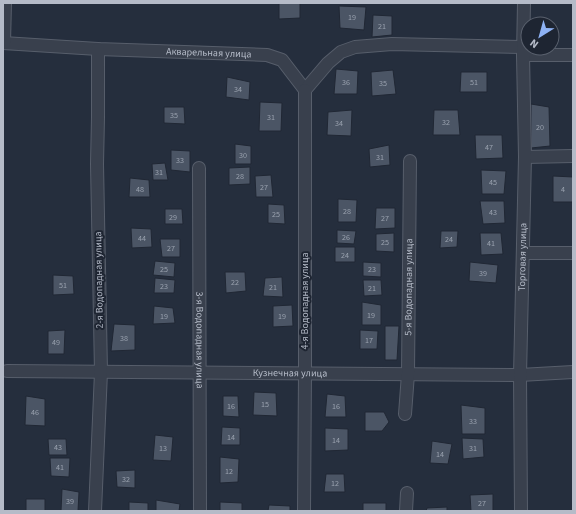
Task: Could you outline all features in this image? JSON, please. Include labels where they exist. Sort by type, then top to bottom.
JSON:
[{"type":"street","points":[[4,43],[5,3]]},
{"type":"street","name":"Торговая улица","points":[[524,3],[524,16]]},
{"type":"street","name":"Акварельная улица","points":[[4,43],[98,49],[267,55],[282,60],[305,90]]},
{"type":"street","points":[[305,90],[328,63],[341,52],[355,47],[392,44],[520,51]]},
{"type":"street","name":"2-я Водопадная улица","points":[[95,511],[101,372],[97,164],[98,49]]},
{"type":"street","points":[[560,54],[573,55]]},
{"type":"street","name":"Торговая улица","points":[[521,511],[520,375],[525,157],[523,56]]},
{"type":"street","name":"4-я Водопадная улица","points":[[304,511],[305,90]]},
{"type":"street","points":[[525,157],[573,156]]},
{"type":"street","name":"5-я Водопадная улица","points":[[405,414],[408,374],[410,161]]},
{"type":"street","name":"3-я Водопадная улица","points":[[199,168],[200,511]]},
{"type":"street","points":[[523,253],[573,253]]},
{"type":"street","name":"Кузнечная улица","points":[[7,371],[520,375],[573,372]]},
{"type":"street","points":[[406,511],[407,493]]},
{"type":"building","points":[[279,3],[300,3],[300,18],[279,19]]},
{"type":"building","points":[[339,6],[366,7],[364,30],[340,28]]},
{"type":"building","points":[[373,15],[392,16],[392,35],[372,37]]},
{"type":"building","points":[[336,69],[358,71],[357,94],[334,94]]},
{"type":"building","points":[[393,70],[396,94],[372,96],[371,72]]},
{"type":"building","points":[[461,72],[487,72],[487,92],[460,92]]},
{"type":"building","points":[[227,77],[250,82],[249,100],[226,97]]},
{"type":"building","points":[[260,102],[282,103],[281,131],[259,131]]},
{"type":"building","points":[[531,104],[549,107],[550,146],[531,148]]},
{"type":"building","points":[[164,107],[184,107],[185,124],[164,123]]},
{"type":"building","points":[[352,110],[351,136],[327,135],[328,112]]},
{"type":"building","points":[[434,110],[458,110],[460,135],[433,135]]},
{"type":"building","points":[[475,135],[502,135],[503,158],[476,159]]},
{"type":"building","points":[[235,144],[251,146],[251,164],[235,164]]},
{"type":"building","points":[[389,145],[390,165],[370,167],[369,149]]},
{"type":"building","points":[[171,150],[190,151],[190,172],[171,170]]},
{"type":"building","points":[[165,163],[168,180],[153,180],[152,164]]},
{"type":"building","points":[[250,167],[250,184],[229,185],[229,168]]},
{"type":"building","points":[[481,170],[506,171],[504,194],[482,194]]},
{"type":"building","points":[[271,175],[273,197],[256,197],[255,176]]},
{"type":"building","points":[[553,176],[573,177],[573,202],[553,202]]},
{"type":"building","points":[[130,178],[149,180],[150,197],[129,197]]},
{"type":"building","points":[[338,199],[357,200],[356,222],[338,222]]},
{"type":"building","points":[[480,201],[504,201],[505,223],[483,224]]},
{"type":"building","points":[[268,204],[284,205],[285,224],[268,223]]},
{"type":"building","points":[[376,208],[395,208],[395,228],[375,229]]},
{"type":"building","points":[[165,209],[182,209],[183,224],[165,224]]},
{"type":"building","points":[[131,228],[151,229],[152,247],[132,248]]},
{"type":"building","points":[[337,230],[356,231],[354,244],[337,243]]},
{"type":"building","points":[[441,231],[458,231],[457,247],[440,248]]},
{"type":"building","points":[[394,233],[394,252],[376,251],[376,234]]},
{"type":"building","points":[[480,233],[501,233],[503,254],[481,255]]},
{"type":"building","points":[[160,239],[180,239],[180,257],[162,257]]},
{"type":"building","points":[[335,247],[355,247],[355,262],[335,262]]},
{"type":"building","points":[[155,261],[175,263],[174,277],[153,275]]},
{"type":"building","points":[[363,262],[381,263],[381,277],[363,276]]},
{"type":"building","points":[[470,262],[498,265],[496,283],[469,281]]},
{"type":"building","points":[[225,272],[245,272],[246,291],[226,293]]},
{"type":"building","points":[[53,275],[73,276],[74,294],[53,295]]},
{"type":"building","points":[[282,277],[283,297],[263,296],[265,278]]},
{"type":"building","points":[[155,278],[175,280],[174,293],[154,293]]},
{"type":"building","points":[[363,280],[381,280],[382,295],[364,296]]},
{"type":"building","points":[[362,302],[381,305],[381,325],[362,325]]},
{"type":"building","points":[[292,305],[293,326],[273,327],[273,306]]},
{"type":"building","points":[[154,306],[173,308],[175,323],[153,324]]},
{"type":"building","points":[[114,324],[135,325],[135,350],[111,351]]},
{"type":"building","points":[[385,326],[399,326],[397,360],[385,360]]},
{"type":"building","points":[[65,330],[64,354],[48,354],[48,331]]},
{"type":"building","points":[[360,330],[378,331],[377,349],[360,349]]},
{"type":"building","points":[[254,392],[276,393],[277,416],[253,415]]},
{"type":"building","points":[[327,394],[345,396],[346,417],[325,417]]},
{"type":"building","points":[[26,396],[45,399],[45,426],[25,425]]},
{"type":"building","points":[[223,396],[238,396],[239,417],[223,416]]},
{"type":"building","points":[[461,405],[485,408],[485,434],[462,434]]},
{"type":"building","points":[[365,412],[384,412],[389,422],[382,431],[365,431]]},
{"type":"building","points":[[222,427],[240,428],[240,445],[221,445]]},
{"type":"building","points":[[325,428],[348,429],[348,450],[325,451]]},
{"type":"building","points":[[155,435],[173,437],[171,461],[153,460]]},
{"type":"building","points":[[462,438],[483,439],[484,457],[463,459]]},
{"type":"building","points":[[48,439],[66,439],[67,455],[49,455]]},
{"type":"building","points":[[432,441],[452,444],[448,464],[430,463]]},
{"type":"building","points":[[220,457],[239,459],[238,482],[220,483]]},
{"type":"building","points":[[50,458],[70,458],[69,477],[51,476]]},
{"type":"building","points":[[135,470],[135,488],[117,487],[116,471]]},
{"type":"building","points":[[326,474],[344,474],[345,492],[324,492]]},
{"type":"building","points":[[62,489],[79,492],[78,511],[61,511]]},
{"type":"building","points":[[493,494],[493,511],[471,511],[470,495]]},
{"type":"building","points":[[26,499],[45,499],[45,511],[26,511]]},
{"type":"building","points":[[156,500],[180,504],[179,511],[156,511]]},
{"type":"building","points":[[129,502],[148,503],[148,511],[129,511]]},
{"type":"building","points":[[220,502],[242,503],[242,511],[220,511]]},
{"type":"building","points":[[363,503],[386,503],[386,511],[363,511]]},
{"type":"building","points":[[269,505],[290,506],[290,511],[268,511]]},
{"type":"building","points":[[447,507],[447,511],[426,511],[427,508]]}]
